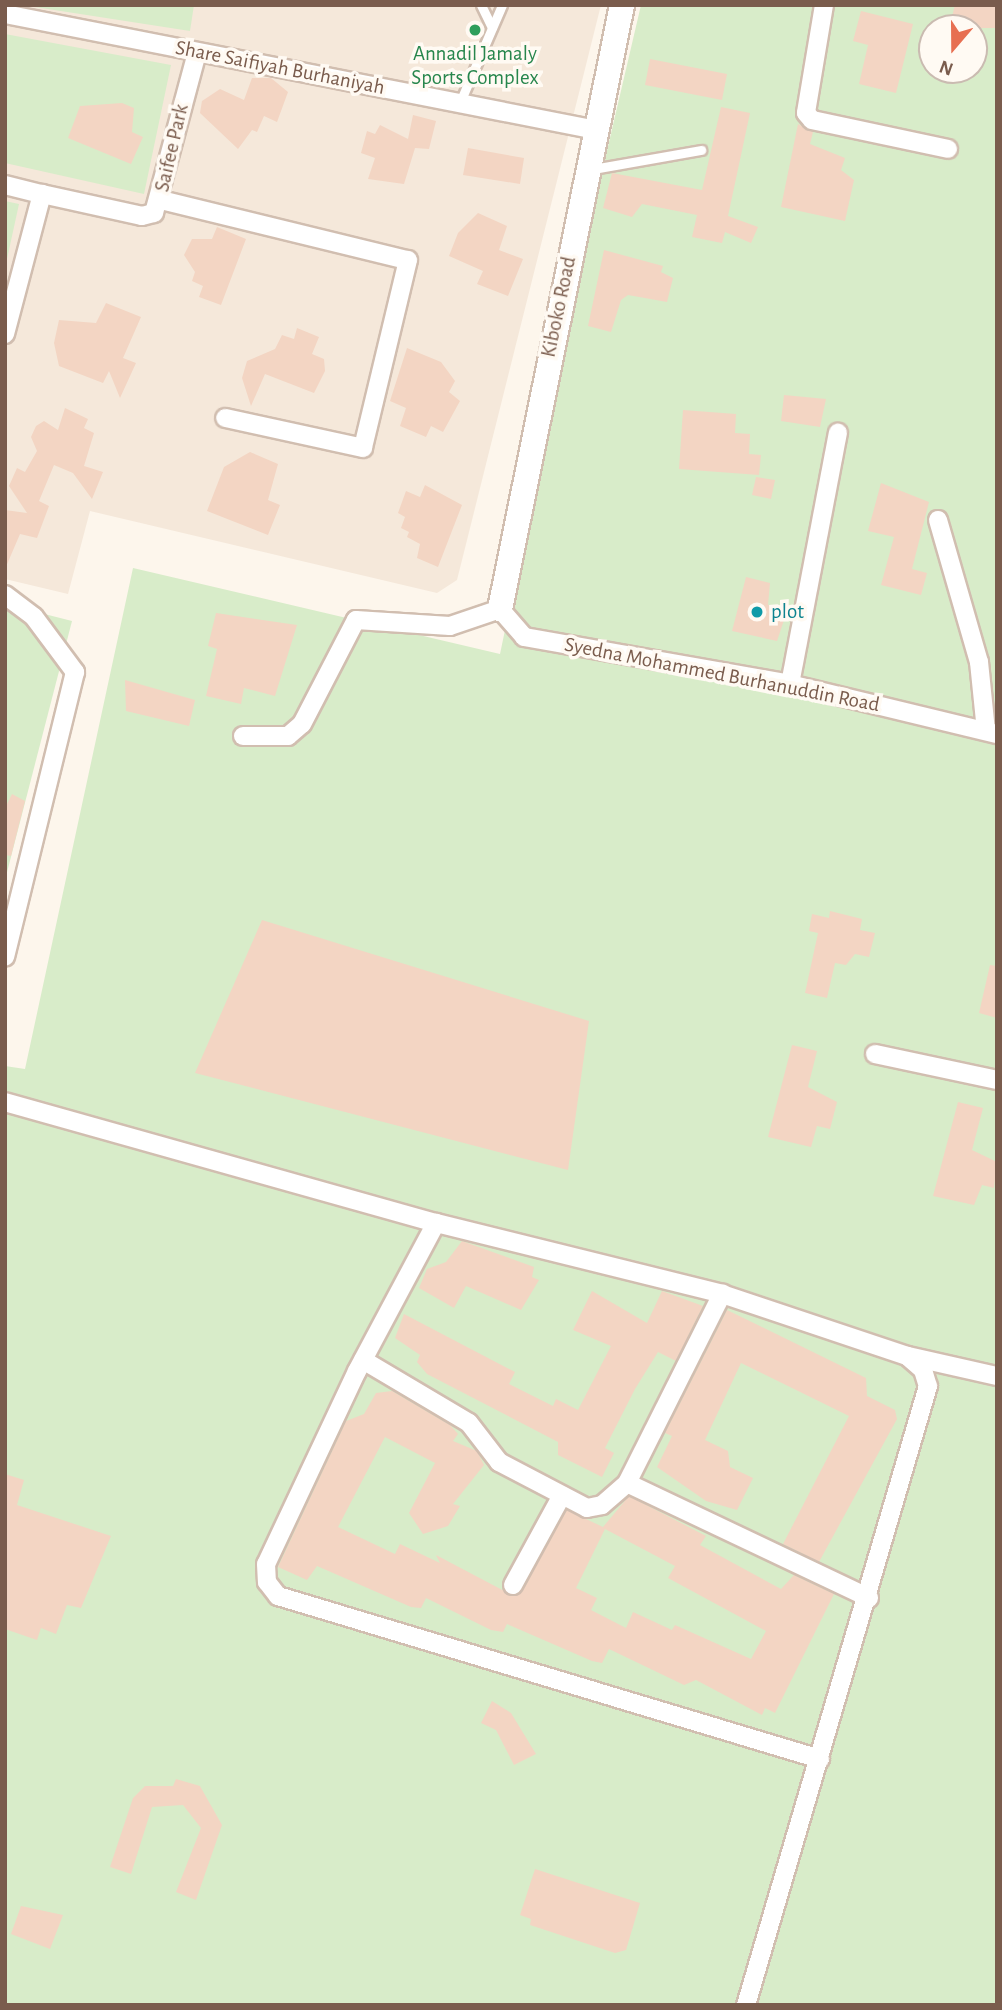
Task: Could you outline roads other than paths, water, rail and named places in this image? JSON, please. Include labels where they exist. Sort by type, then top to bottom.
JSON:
[{"type":"street","name":"Kiboko Road","points":[[500,609],[622,5]]},
{"type":"street","points":[[824,5],[806,113],[812,120],[948,149]]},
{"type":"street","name":"Share Saifiyah Burhaniyah","points":[[5,14],[596,130]]},
{"type":"street","name":"Saifee Park","points":[[5,186],[142,216],[154,213],[161,200],[197,52]]},
{"type":"street","points":[[5,334],[42,194]]},
{"type":"street","points":[[161,200],[400,253],[408,260],[363,448],[225,418]]},
{"type":"street","points":[[790,684],[838,433]]},
{"type":"street","points":[[938,520],[979,662],[991,733]]},
{"type":"street","points":[[5,596],[34,617],[75,672],[5,957]]},
{"type":"street","points":[[243,736],[288,736],[302,723],[356,620],[450,626],[500,609]]},
{"type":"street","name":"Syedna Mohammed Burhanuddin Road","points":[[500,609],[524,637],[790,684],[991,733]]},
{"type":"street","points":[[875,1054],[997,1080]]},
{"type":"street","points":[[5,1102],[436,1223],[722,1294],[907,1356],[997,1376]]},
{"type":"street","points":[[436,1223],[363,1360],[266,1564],[278,1596],[820,1759]]},
{"type":"street","points":[[363,1360],[469,1423],[499,1462],[587,1508],[603,1505],[627,1483],[722,1294]]},
{"type":"street","points":[[747,2005],[869,1598],[928,1386],[907,1356]]},
{"type":"street","points":[[627,1483],[869,1598]]},
{"type":"street","points":[[513,1585],[562,1495]]},
{"type":"lane","points":[[481,5],[492,28]]},
{"type":"lane","points":[[460,102],[502,5]]},
{"type":"lane","points":[[587,170],[701,150]]},
{"type":"place","name":"Annadil Jamaly Sports Complex","points":[[475,30]]},
{"type":"place","name":"plot","points":[[757,612]]}]
